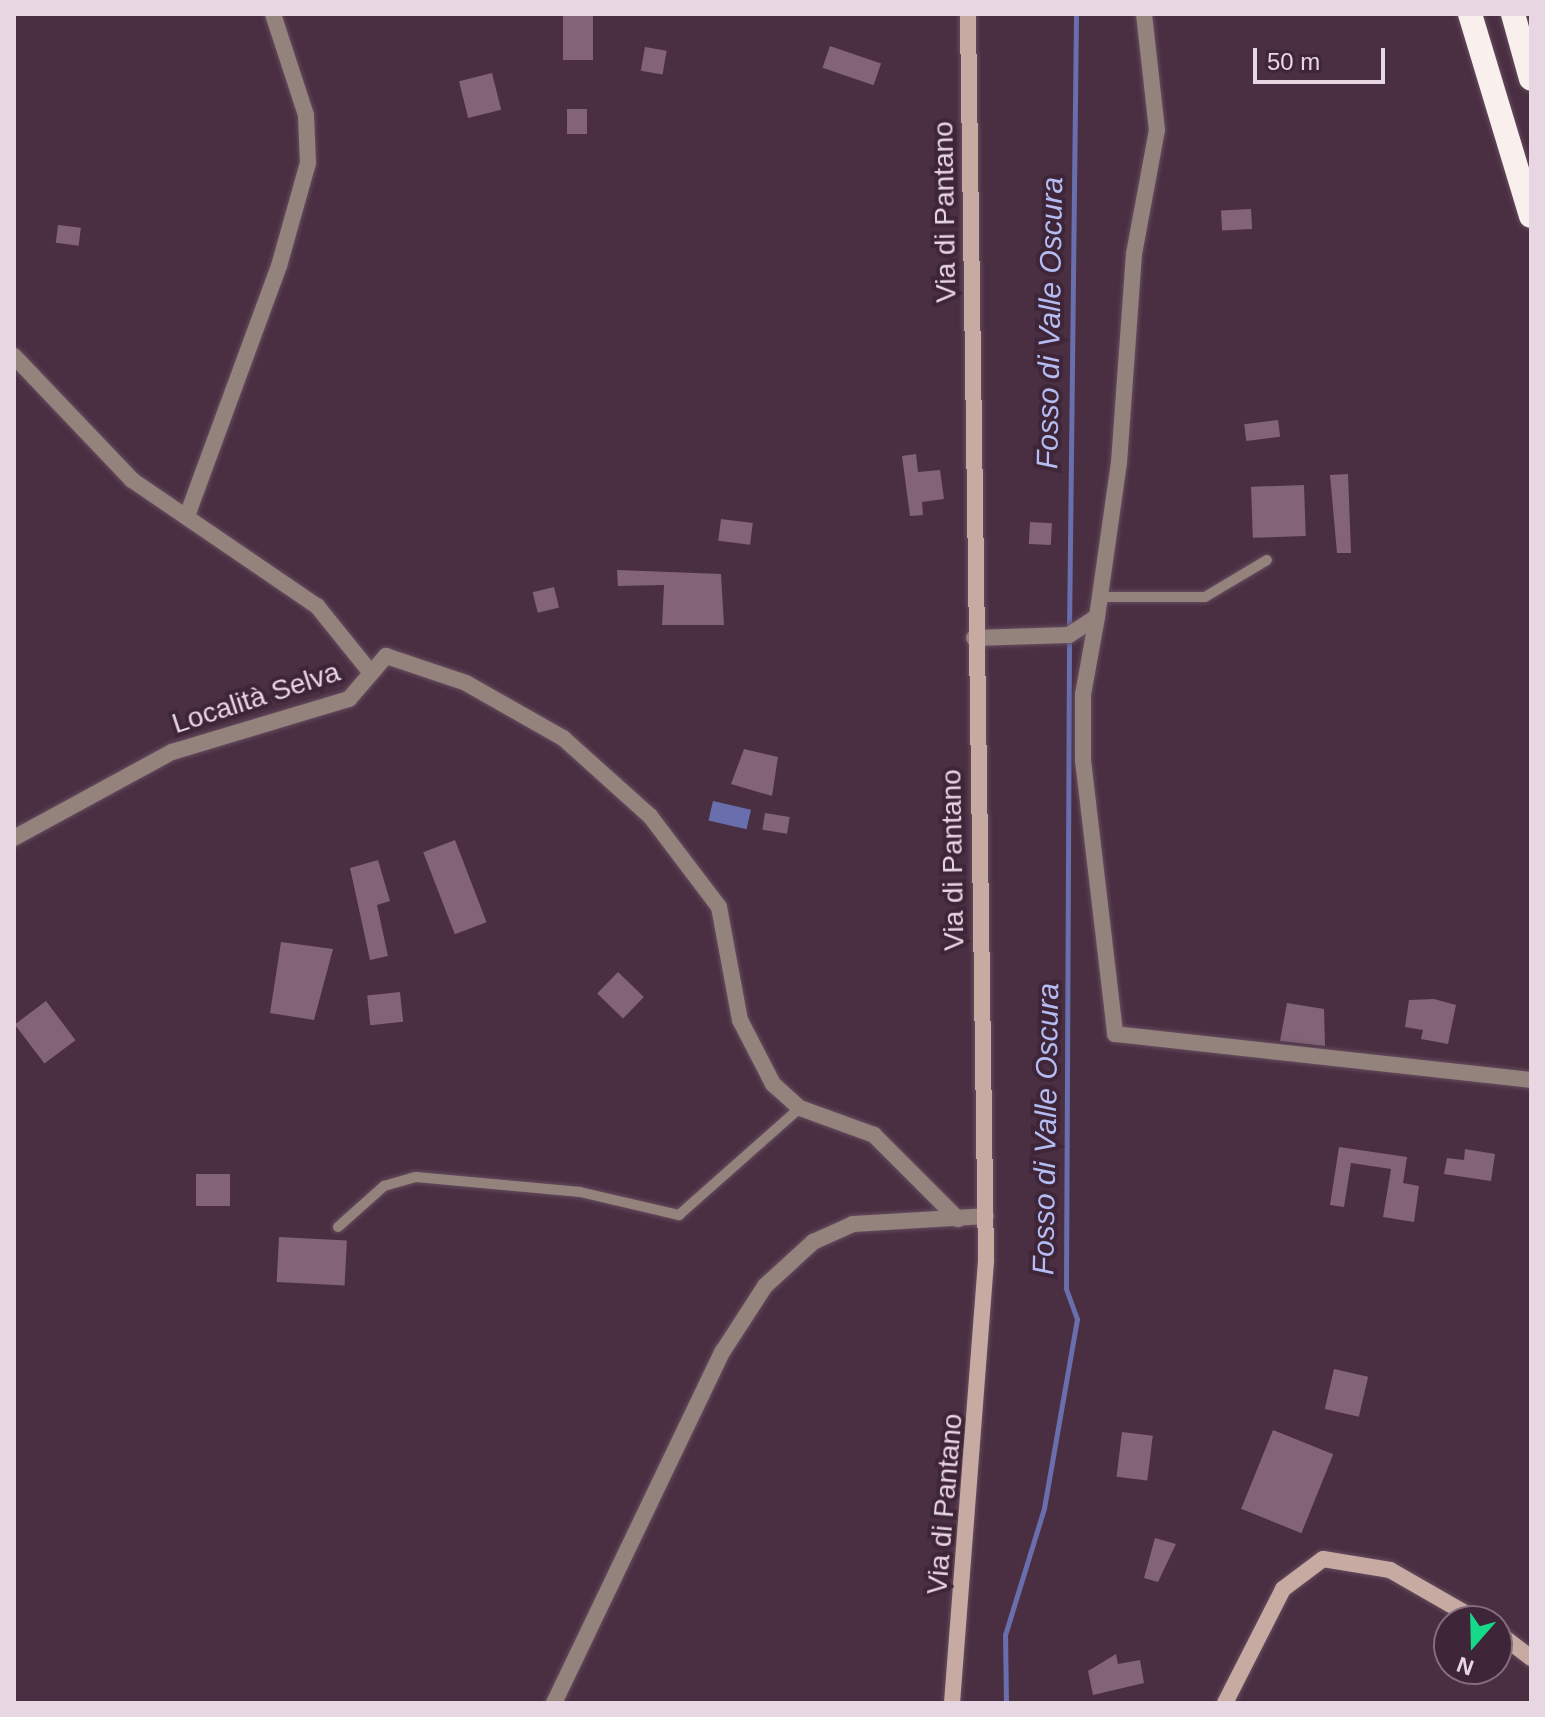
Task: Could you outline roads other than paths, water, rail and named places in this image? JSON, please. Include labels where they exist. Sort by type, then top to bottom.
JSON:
[{"type":"highway","points":[[1470,14],[1531,216]]},
{"type":"highway","points":[[1513,14],[1531,79]]},
{"type":"street","points":[[187,516],[279,266],[308,163],[306,115],[273,14]]},
{"type":"street","name":"Via di Pantano","points":[[952,1703],[982,1387],[986,1216],[974,638],[968,14]]},
{"type":"street","points":[[1144,14],[1157,130],[1133,262],[1101,597],[1082,752],[1115,1034],[1531,1080]]},
{"type":"street","points":[[14,356],[122,471],[309,598],[371,673]]},
{"type":"street","points":[[974,638],[1069,635],[1097,617]]},
{"type":"street","name":"Località Selva","points":[[14,838],[179,749],[349,699],[381,658],[396,657],[500,699],[563,738],[635,801],[715,899],[745,1035],[773,1084],[800,1108],[874,1135],[958,1219]]},
{"type":"street","points":[[554,1703],[723,1351],[765,1286],[813,1242],[853,1224],[986,1216]]},
{"type":"street","points":[[1225,1703],[1283,1589],[1323,1559],[1390,1570],[1451,1605]]},
{"type":"street","points":[[1513,1644],[1531,1658]]},
{"type":"lane","points":[[1101,597],[1205,597],[1267,560]]},
{"type":"lane","points":[[338,1227],[384,1186],[416,1177],[580,1192],[679,1215],[800,1108]]},
{"type":"water","points":[[713,801],[751,810],[747,829],[709,820]]},
{"type":"waterway","name":"Fosso di Valle Oscura","points":[[1069,632],[1076,14]]},
{"type":"waterway","name":"Fosso di Valle Oscura","points":[[1006,1703],[1005,1635],[1044,1508],[1077,1319],[1066,1288],[1069,640]]}]
